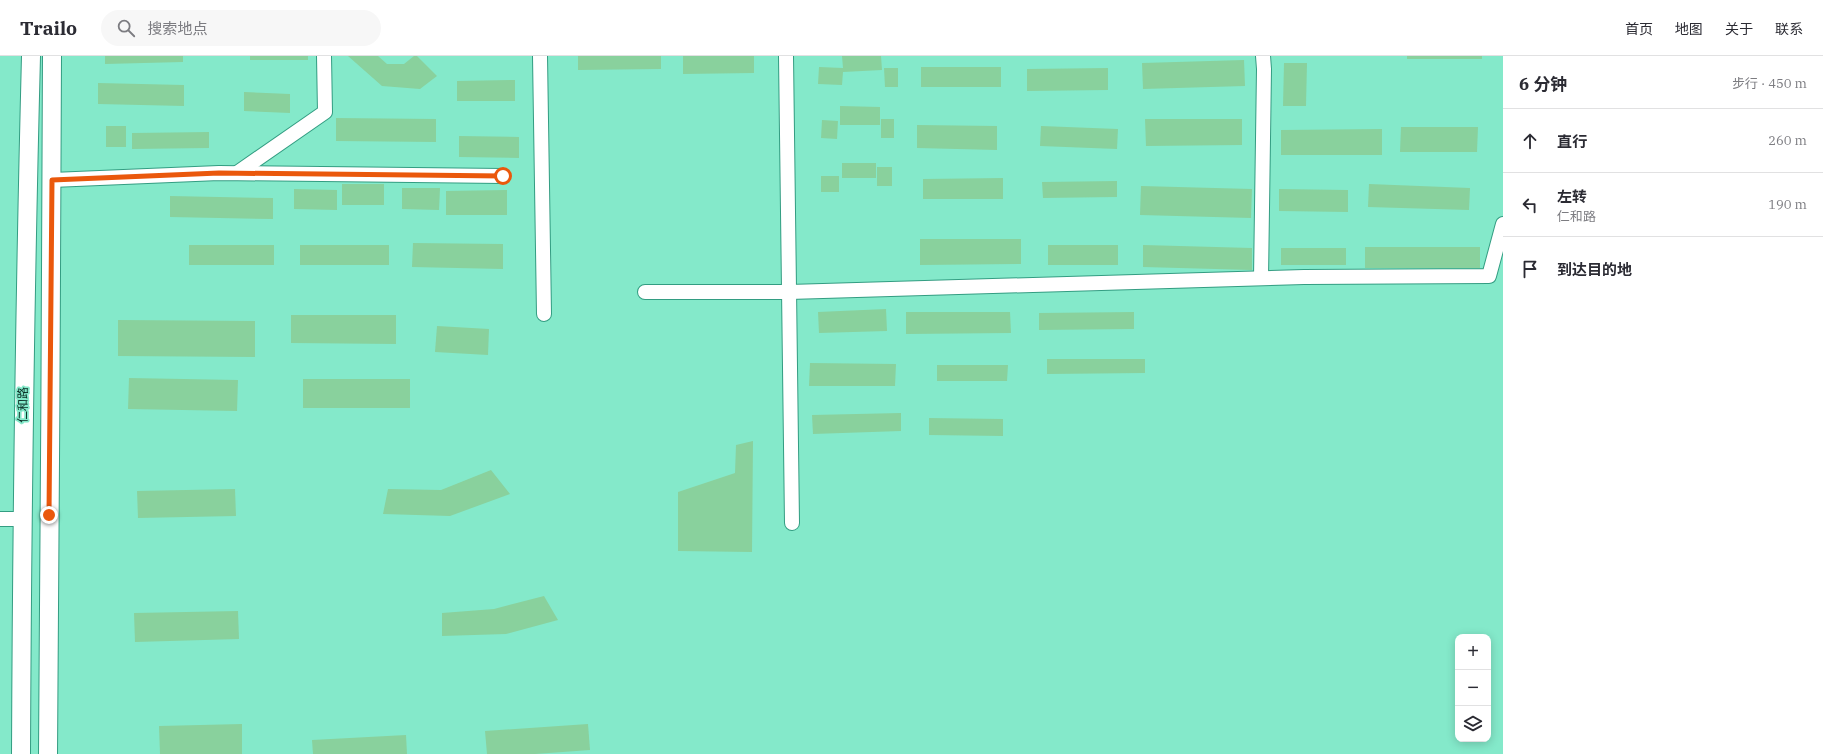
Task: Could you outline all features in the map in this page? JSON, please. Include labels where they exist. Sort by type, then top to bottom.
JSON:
[{"type":"main road","name":"仁和路","points":[[21,754],[22,519],[31,56]]},
{"type":"main road","points":[[48,754],[52,56]]},
{"type":"street","points":[[237,173],[325,112],[324,56]]},
{"type":"street","points":[[540,56],[544,314]]},
{"type":"street","points":[[786,56],[792,523]]},
{"type":"street","points":[[1261,278],[1263,56]]},
{"type":"street","points":[[52,180],[237,173],[503,176]]},
{"type":"street","points":[[645,292],[789,292],[1261,278],[1490,276],[1503,224]]},
{"type":"street","points":[[0,519],[22,519]]},
{"type":"building","points":[[105,56],[183,56],[183,62],[105,64]]},
{"type":"building","points":[[250,56],[308,56],[308,60],[250,60]]},
{"type":"building","points":[[348,56],[378,56],[387,64],[404,64],[414,56],[417,56],[437,76],[420,89],[382,86]]},
{"type":"building","points":[[578,56],[661,56],[661,69],[578,70]]},
{"type":"building","points":[[683,56],[754,56],[754,73],[683,74]]},
{"type":"building","points":[[842,56],[881,56],[882,70],[843,72],[842,85],[818,84],[819,67],[843,68]]},
{"type":"building","points":[[1407,56],[1482,56],[1482,59],[1407,59]]},
{"type":"building","points":[[1244,60],[1245,86],[1143,89],[1142,63]]},
{"type":"building","points":[[1284,63],[1307,63],[1306,106],[1283,106]]},
{"type":"building","points":[[921,67],[1001,67],[1001,87],[921,87]]},
{"type":"building","points":[[884,68],[898,68],[898,87],[885,87]]},
{"type":"building","points":[[1108,68],[1108,90],[1027,91],[1027,69]]},
{"type":"building","points":[[515,80],[515,101],[457,101],[457,81]]},
{"type":"building","points":[[98,83],[184,85],[184,106],[98,104]]},
{"type":"building","points":[[244,92],[290,94],[290,113],[244,111]]},
{"type":"building","points":[[840,106],[880,107],[880,125],[840,125]]},
{"type":"building","points":[[336,118],[436,119],[436,142],[336,141]]},
{"type":"building","points":[[881,119],[894,119],[894,138],[881,138]]},
{"type":"building","points":[[1145,119],[1242,119],[1242,145],[1146,146]]},
{"type":"building","points":[[822,120],[838,121],[837,139],[821,138]]},
{"type":"building","points":[[917,125],[997,126],[997,150],[917,148]]},
{"type":"building","points":[[106,126],[126,126],[126,147],[106,147]]},
{"type":"building","points":[[1041,126],[1118,129],[1117,149],[1040,146]]},
{"type":"building","points":[[1401,127],[1478,127],[1477,152],[1400,152]]},
{"type":"building","points":[[1382,129],[1382,155],[1281,155],[1281,130]]},
{"type":"building","points":[[209,132],[209,148],[132,149],[132,133]]},
{"type":"building","points":[[459,136],[519,137],[519,158],[459,157]]},
{"type":"building","points":[[842,163],[876,163],[876,178],[842,178]]},
{"type":"building","points":[[877,167],[892,167],[892,186],[877,186]]},
{"type":"building","points":[[821,176],[839,176],[839,192],[821,192]]},
{"type":"building","points":[[1003,178],[1003,199],[923,199],[923,179]]},
{"type":"building","points":[[1117,181],[1117,197],[1043,198],[1042,182]]},
{"type":"building","points":[[342,184],[384,184],[384,205],[342,205]]},
{"type":"building","points":[[1369,184],[1470,188],[1469,210],[1368,207]]},
{"type":"building","points":[[1141,186],[1252,189],[1251,218],[1140,215]]},
{"type":"building","points":[[402,188],[440,188],[439,210],[402,209]]},
{"type":"building","points":[[294,189],[337,190],[337,210],[294,209]]},
{"type":"building","points":[[1279,189],[1348,190],[1348,212],[1279,211]]},
{"type":"building","points":[[507,190],[507,215],[446,215],[446,191]]},
{"type":"building","points":[[170,196],[273,198],[273,219],[170,217]]},
{"type":"building","points":[[920,239],[1021,239],[1021,264],[920,265]]},
{"type":"building","points":[[413,243],[503,244],[503,269],[412,267]]},
{"type":"building","points":[[189,245],[274,245],[274,265],[189,265]]},
{"type":"building","points":[[300,245],[389,245],[389,265],[300,265]]},
{"type":"building","points":[[1048,245],[1118,245],[1118,265],[1048,265]]},
{"type":"building","points":[[1143,245],[1252,248],[1252,270],[1143,267]]},
{"type":"building","points":[[1365,247],[1480,247],[1480,268],[1365,268]]},
{"type":"building","points":[[1281,248],[1346,248],[1346,265],[1281,265]]},
{"type":"building","points":[[886,309],[887,331],[819,333],[818,312]]},
{"type":"building","points":[[906,312],[1010,312],[1011,333],[906,334]]},
{"type":"building","points":[[1134,312],[1134,329],[1039,330],[1039,313]]},
{"type":"building","points":[[291,315],[396,315],[396,344],[291,343]]},
{"type":"building","points":[[118,320],[255,321],[255,357],[118,356]]},
{"type":"building","points":[[437,326],[489,329],[488,355],[435,352]]},
{"type":"building","points":[[1047,359],[1145,359],[1145,373],[1047,374]]},
{"type":"building","points":[[810,363],[896,364],[895,386],[809,386]]},
{"type":"building","points":[[937,365],[1008,365],[1007,381],[937,381]]},
{"type":"building","points":[[129,378],[238,380],[237,411],[128,409]]},
{"type":"building","points":[[303,379],[410,379],[410,408],[303,408]]},
{"type":"building","points":[[901,413],[901,431],[813,434],[812,415]]},
{"type":"building","points":[[929,418],[1003,419],[1003,436],[929,435]]},
{"type":"building","points":[[753,441],[752,552],[678,551],[678,492],[735,473],[736,445]]},
{"type":"building","points":[[491,470],[510,494],[450,516],[383,514],[388,489],[441,490]]},
{"type":"building","points":[[235,489],[236,516],[138,518],[137,491]]},
{"type":"building","points":[[544,596],[558,620],[506,634],[442,636],[442,613],[494,609]]},
{"type":"building","points":[[238,611],[239,639],[135,642],[134,613]]},
{"type":"building","points":[[242,724],[242,754],[160,754],[159,726]]},
{"type":"building","points":[[588,724],[590,750],[535,754],[487,754],[485,731]]},
{"type":"building","points":[[406,735],[407,754],[313,754],[312,740]]},
{"type":"route","points":[[49,515],[53,287],[52,180],[219,173],[503,176]]}]
